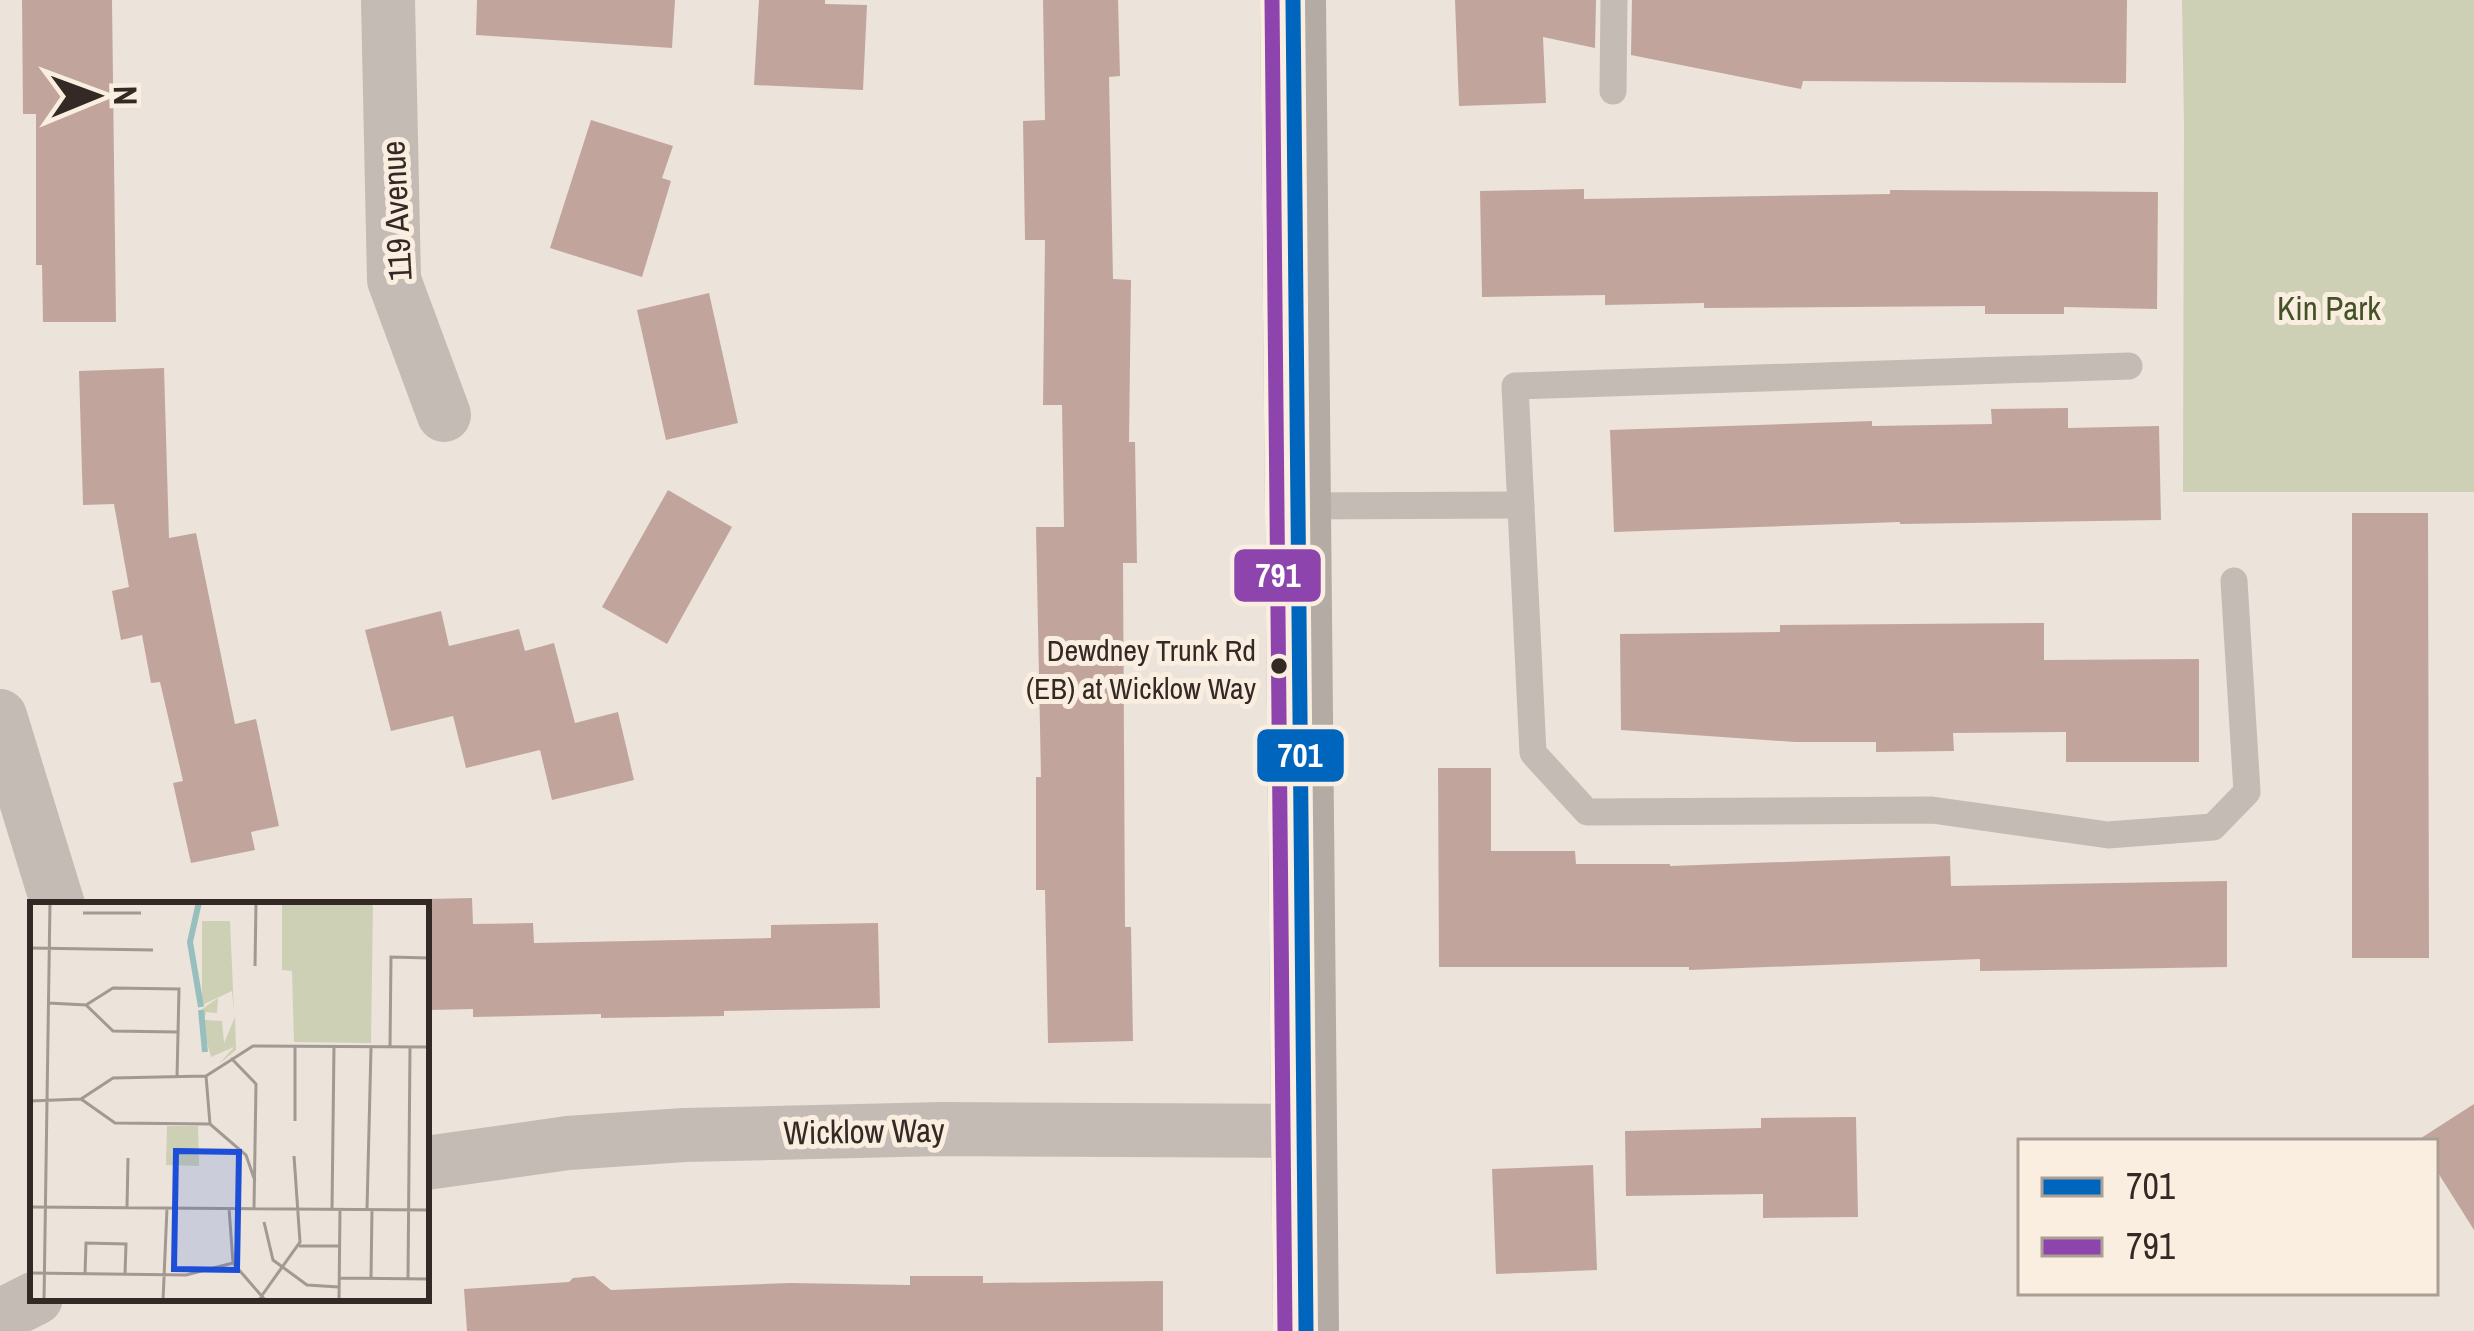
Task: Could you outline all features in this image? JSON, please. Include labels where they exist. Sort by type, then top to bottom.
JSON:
[{"type":"main road","points":[[1294,0],[1306,1331]]},
{"type":"street","name":"119 Avenue","points":[[388,0],[394,280],[444,415]]},
{"type":"street","points":[[0,716],[57,902]]},
{"type":"street","name":"Wicklow Way","points":[[429,1163],[568,1143],[685,1136],[942,1129],[1304,1131]]},
{"type":"street","points":[[0,1316],[30,1301]]},
{"type":"lane","points":[[1613,91],[1614,0]]},
{"type":"lane","points":[[2129,366],[1515,386],[1533,754],[1587,812],[1932,810],[2108,835],[2213,827],[2247,791],[2234,581]]},
{"type":"lane","points":[[1298,506],[1521,505]]},
{"type":"green space","name":"Kin Park","points":[[2182,0],[2474,0],[2474,492],[2183,492]]},
{"type":"building","points":[[22,0],[112,0],[116,322],[43,322],[42,265],[36,265],[36,114],[23,114]]},
{"type":"building","points":[[477,0],[675,0],[672,48],[476,35]]},
{"type":"building","points":[[759,0],[867,5],[863,90],[754,85]]},
{"type":"building","points":[[1043,0],[1118,0],[1120,76],[1109,77],[1113,279],[1131,280],[1129,442],[1135,442],[1137,563],[1123,563],[1125,927],[1131,927],[1133,1041],[1048,1043],[1045,890],[1036,890],[1036,777],[1041,777],[1036,527],[1064,527],[1062,405],[1043,405],[1045,240],[1025,240],[1023,121],[1045,120]]},
{"type":"building","points":[[1455,0],[1596,0],[1595,48],[1543,37],[1546,103],[1459,106]]},
{"type":"building","points":[[1632,0],[2127,0],[2126,83],[1803,81],[1801,89],[1631,55]]},
{"type":"building","points":[[591,120],[673,146],[662,178],[671,181],[642,277],[550,248]]},
{"type":"building","points":[[1584,189],[1584,199],[1890,194],[1890,190],[2158,192],[2157,309],[2064,307],[2064,314],[1985,314],[1985,306],[1704,308],[1704,303],[1605,305],[1605,295],[1482,297],[1480,191]]},
{"type":"building","points":[[709,293],[738,423],[666,440],[637,310]]},
{"type":"building","points":[[164,368],[169,538],[196,533],[235,724],[256,719],[279,826],[251,832],[255,850],[191,863],[173,783],[183,781],[160,682],[151,683],[142,635],[121,640],[112,591],[129,587],[114,504],[83,505],[79,371]]},
{"type":"building","points":[[2068,408],[2068,428],[2159,426],[2161,520],[1900,522],[1614,532],[1610,430],[1872,421],[1872,426],[1992,424],[1991,409]]},
{"type":"building","points":[[668,490],[732,527],[667,644],[602,607]]},
{"type":"building","points":[[2352,513],[2428,513],[2429,958],[2352,958]]},
{"type":"building","points":[[441,611],[449,646],[519,629],[525,651],[554,643],[575,723],[618,712],[634,780],[552,800],[540,750],[466,768],[453,716],[391,731],[365,630]]},
{"type":"building","points":[[2044,623],[2044,660],[2199,659],[2199,762],[2066,762],[2066,732],[1953,733],[1954,751],[1876,752],[1876,742],[1795,742],[1621,730],[1620,634],[1780,632],[1780,625]]},
{"type":"building","points":[[1438,768],[1491,768],[1491,851],[1575,851],[1576,864],[1670,866],[1950,856],[1951,886],[2227,881],[2227,967],[1980,971],[1980,959],[1689,970],[1439,967]]},
{"type":"building","points":[[472,898],[473,924],[533,923],[534,943],[771,938],[771,925],[878,923],[880,1008],[601,1018],[601,1014],[473,1017],[473,1009],[429,1010],[426,899]]},
{"type":"building","points":[[2474,1104],[2474,1230],[2438,1173],[2438,1139],[2420,1139]]},
{"type":"building","points":[[1856,1117],[1858,1217],[1763,1218],[1763,1194],[1626,1196],[1625,1131],[1761,1128],[1761,1118]]},
{"type":"building","points":[[1593,1165],[1597,1270],[1496,1274],[1492,1169]]},
{"type":"building","points":[[594,1276],[611,1290],[790,1283],[910,1285],[910,1276],[983,1276],[983,1283],[1163,1281],[1163,1331],[467,1331],[464,1289]]},
{"type":"transit line","name":"791","points":[[1272,0],[1285,1331]]},
{"type":"transit line","name":"701","points":[[1293,0],[1306,1331]]},
{"type":"place","name":"Dewdney Trunk Rd (EB) at Wicklow Way","points":[[1279,666]]}]
